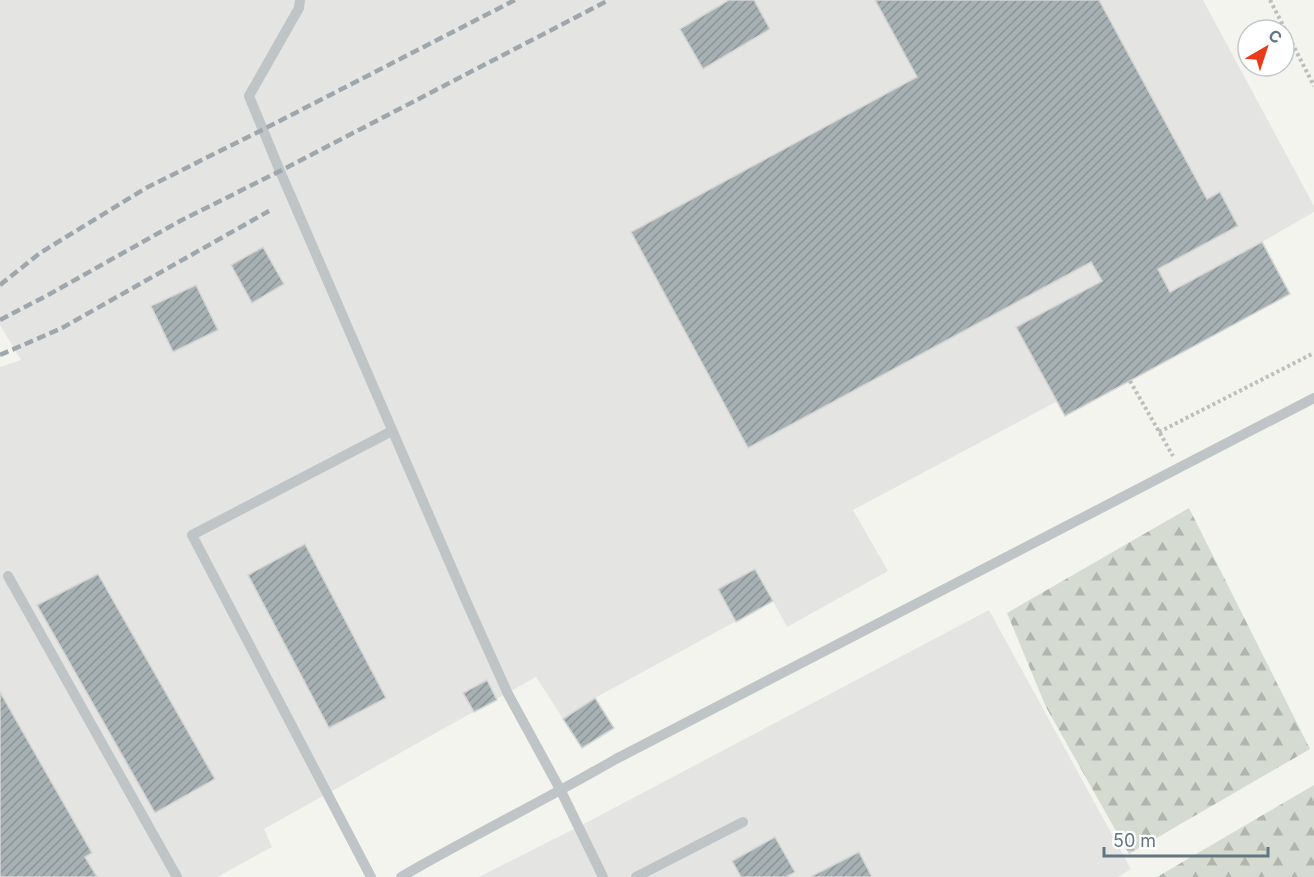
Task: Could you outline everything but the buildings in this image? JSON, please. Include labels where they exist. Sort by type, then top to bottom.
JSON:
[{"type":"lane","points":[[300,0],[300,8],[249,96],[275,161],[507,694],[561,791],[603,877]]},
{"type":"lane","points":[[401,877],[616,759],[1314,398]]},
{"type":"lane","points":[[371,877],[192,535],[392,431]]},
{"type":"lane","points":[[8,576],[177,877]]},
{"type":"lane","points":[[636,877],[743,822]]},
{"type":"path","points":[[1270,0],[1314,87]]},
{"type":"path","points":[[1159,432],[1314,353]]},
{"type":"path","points":[[1130,381],[1179,467]]},
{"type":"shaded area","points":[[0,0],[1203,0],[1236,61],[1236,78],[1245,78],[1314,206],[1314,212],[1262,242],[1290,294],[1065,416],[1056,402],[853,510],[888,571],[787,627],[773,601],[595,698],[614,728],[582,748],[536,677],[264,829],[272,847],[217,877],[0,877],[0,367],[21,360],[0,325]]},
{"type":"shaded area","points":[[989,610],[1131,869],[1118,877],[479,877],[578,827]]},
{"type":"green space","points":[[1189,508],[1310,749],[1129,854],[1046,707],[1007,613]]},
{"type":"green space","points":[[1314,785],[1314,877],[1157,877]]},
{"type":"railway","points":[[0,285],[40,253],[146,188],[515,0]]},
{"type":"railway","points":[[0,320],[180,221],[609,0]]},
{"type":"railway","points":[[0,355],[62,328],[269,211]]}]
